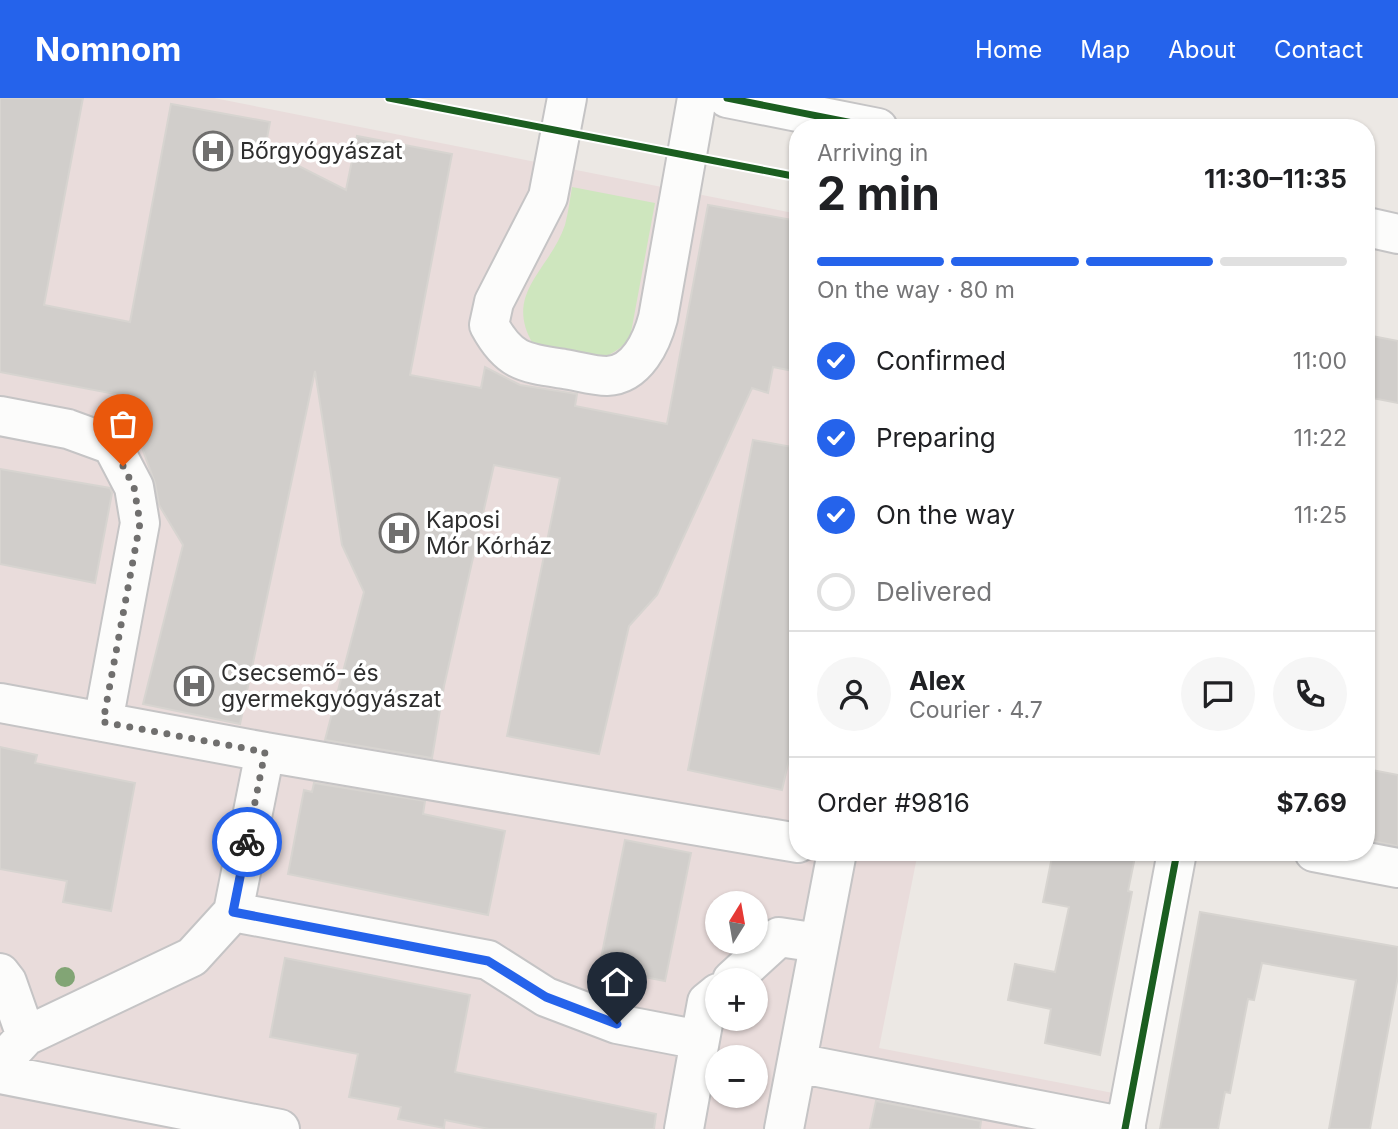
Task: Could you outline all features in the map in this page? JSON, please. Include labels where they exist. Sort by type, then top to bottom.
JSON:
[{"type":"street","points":[[567,98],[548,197],[494,302],[489,325],[501,347],[522,362],[610,376],[634,364],[651,344],[659,318],[697,98]]},
{"type":"street","points":[[727,98],[833,119]]},
{"type":"street","points":[[1375,230],[1398,234]]},
{"type":"street","points":[[0,416],[68,429],[112,445],[134,487],[140,523],[103,722]]},
{"type":"street","points":[[0,703],[265,752],[789,841]]},
{"type":"street","points":[[0,1064],[26,1036],[192,957],[233,912],[265,752]]},
{"type":"street","points":[[784,1129],[835,861]]},
{"type":"street","points":[[797,1063],[978,1114],[1125,1128],[1175,861]]},
{"type":"street","points":[[1361,861],[1398,868]]},
{"type":"street","points":[[233,912],[488,961],[546,997],[617,1024],[700,1040]]},
{"type":"street","points":[[745,968],[779,937],[819,943]]},
{"type":"street","points":[[0,973],[7,982],[26,1036]]},
{"type":"street","points":[[684,1129],[705,1016]]},
{"type":"street","points":[[0,1074],[280,1129]]},
{"type":"shaded area","name":"Kaposi Mór Kórház","points":[[0,98],[214,98],[789,212],[789,861],[916,861],[879,1048],[1113,1093],[1106,1129],[0,1129]]},
{"type":"green space","points":[[572,187],[655,203],[630,338],[607,356],[596,359],[585,359],[533,344],[525,326],[523,310],[526,296],[565,225]]},
{"type":"building","points":[[0,98],[83,98],[44,305],[130,322],[171,104],[270,122],[265,149],[346,190],[357,136],[452,154],[410,375],[481,388],[485,367],[520,385],[577,394],[575,406],[667,424],[708,205],[789,219],[789,370],[773,367],[768,393],[752,388],[657,595],[629,626],[599,754],[507,736],[560,478],[494,465],[444,686],[432,758],[325,740],[364,592],[342,545],[315,371],[240,724],[143,704],[183,545],[159,505],[155,483],[138,437],[131,397],[0,372]]},
{"type":"building","points":[[1375,337],[1398,341],[1398,403],[1375,399]]},
{"type":"building","points":[[753,440],[789,446],[789,759],[782,790],[688,770]]},
{"type":"building","points":[[0,469],[110,488],[112,493],[95,583],[0,564]]},
{"type":"building","points":[[0,747],[37,755],[35,763],[135,783],[111,911],[63,902],[67,881],[0,869]]},
{"type":"building","points":[[1375,771],[1398,775],[1398,846],[1375,842]]},
{"type":"building","points":[[314,783],[425,801],[423,814],[505,831],[488,915],[288,874],[304,790],[312,792]]},
{"type":"building","points":[[625,840],[691,853],[665,981],[599,968]]},
{"type":"building","points":[[1051,861],[1134,861],[1128,891],[1132,892],[1100,1055],[1045,1043],[1051,1009],[1008,1000],[1015,964],[1055,972],[1069,907],[1043,902]]},
{"type":"building","points":[[1200,912],[1398,947],[1398,976],[1370,1129],[1329,1129],[1356,980],[1262,963],[1254,1000],[1248,999],[1230,1093],[1225,1092],[1218,1129],[1160,1129]]},
{"type":"building","points":[[285,958],[470,995],[455,1072],[656,1114],[654,1129],[489,1129],[445,1120],[444,1128],[398,1119],[401,1107],[349,1097],[358,1054],[270,1037]]},
{"type":"building","points":[[876,1101],[981,1121],[980,1129],[870,1129]]},
{"type":"cycle path","points":[[389,98],[789,175]]},
{"type":"cycle path","points":[[727,98],[833,119]]},
{"type":"cycle path","points":[[1125,1129],[1175,861]]},
{"type":"way so far","points":[[123,466],[134,487],[140,523],[103,722],[265,752],[247,842]]},
{"type":"place","name":"Bőrgyógyászat","points":[[213,151]]},
{"type":"place","name":"Kaposi Mór Kórház","points":[[399,533]]},
{"type":"place","name":"Csecsemő- és gyermekgyógyászat","points":[[194,686]]},
{"type":"route","points":[[247,842],[233,912],[488,961],[546,997],[617,1024]]}]
